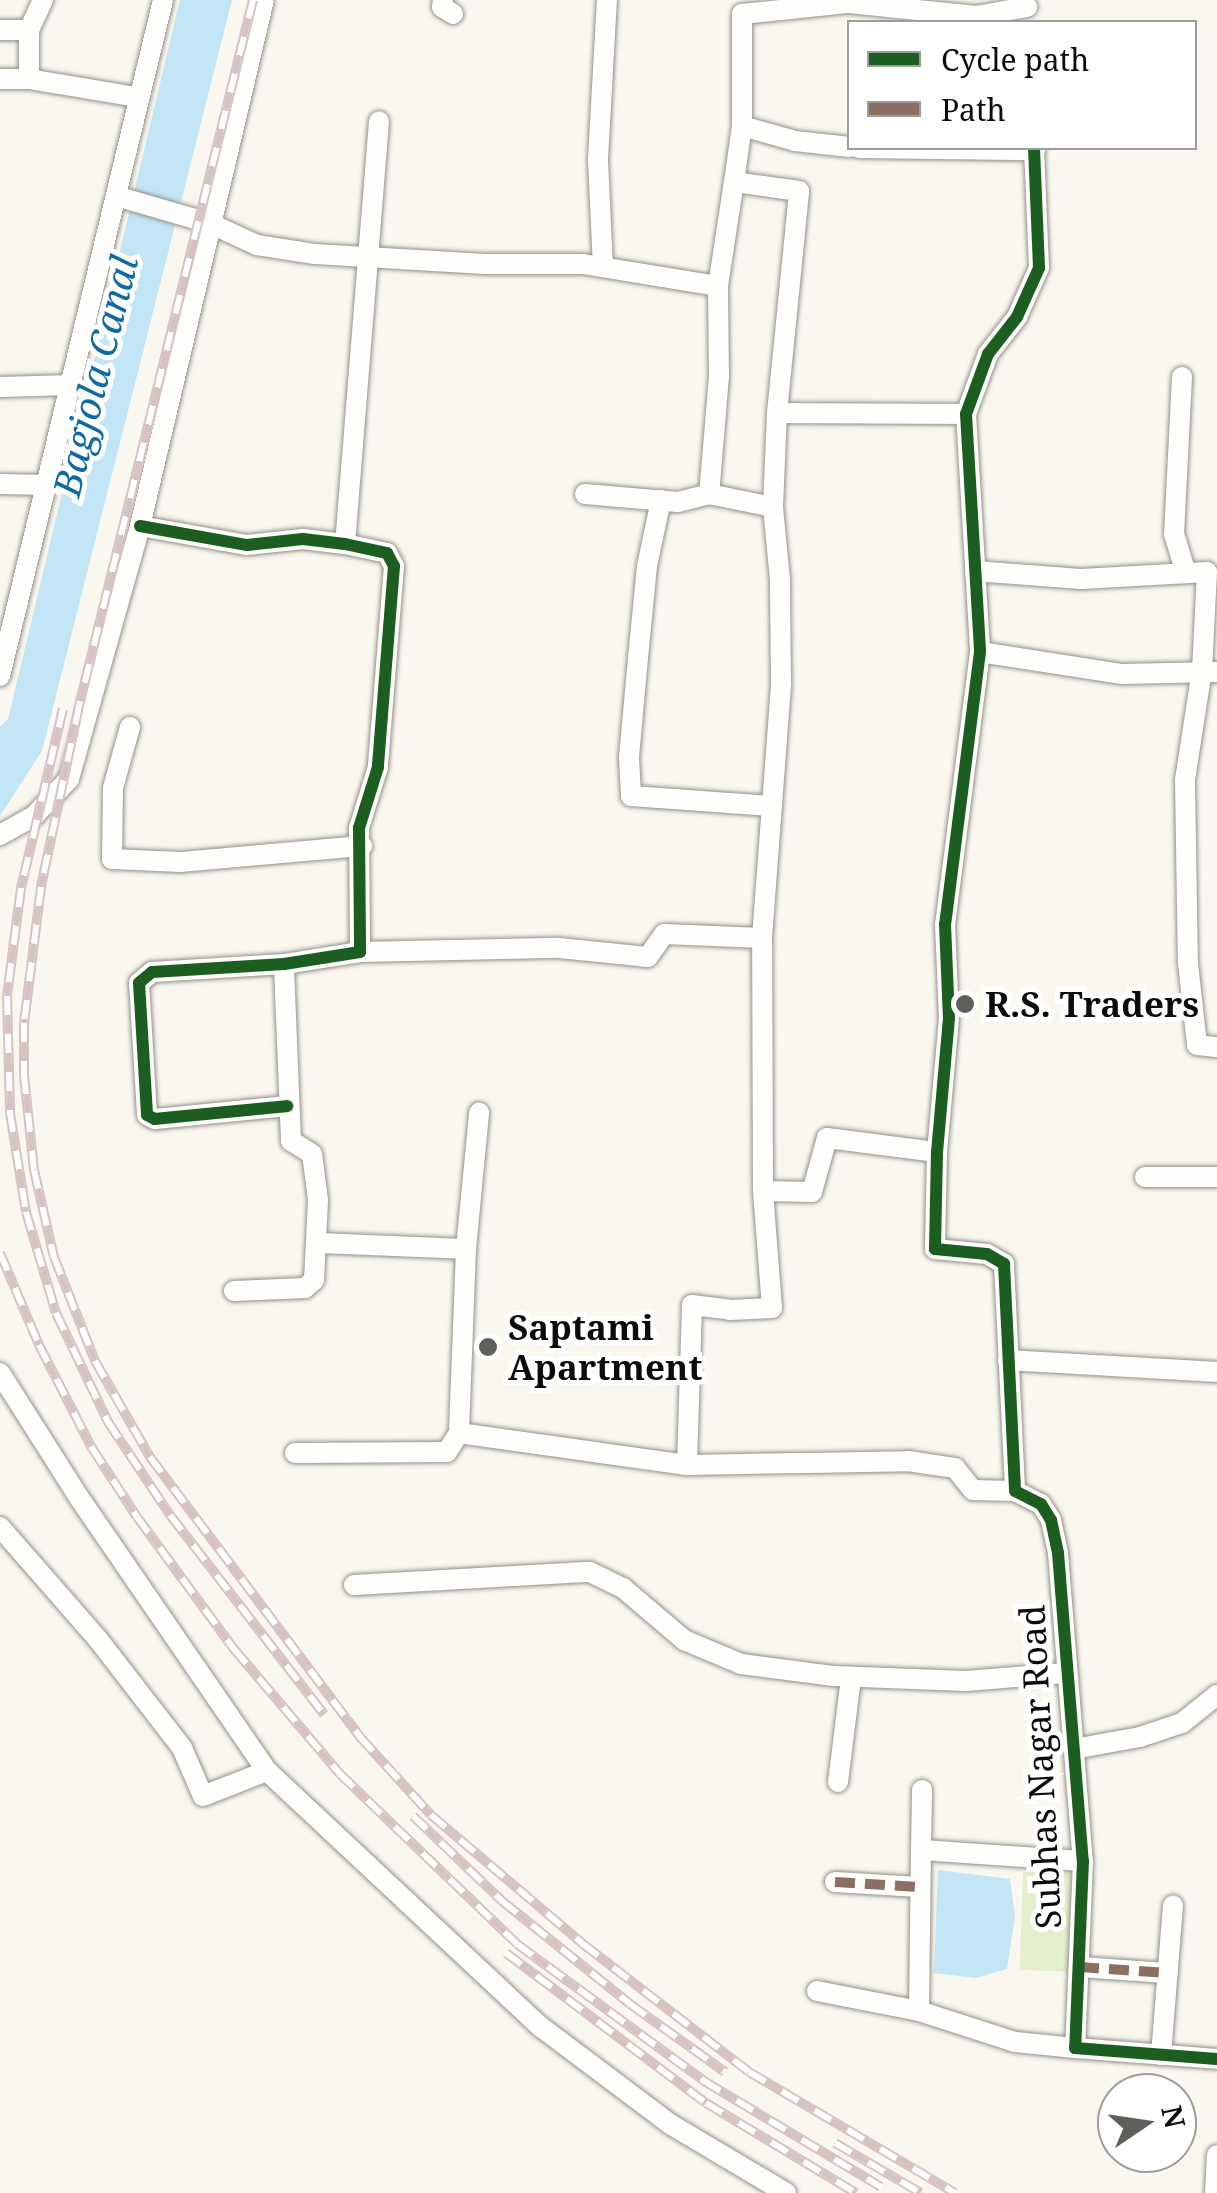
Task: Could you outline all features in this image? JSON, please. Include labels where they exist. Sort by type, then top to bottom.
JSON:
[{"type":"street","points":[[29,79],[29,30],[43,0]]},
{"type":"street","points":[[0,676],[119,197],[137,97],[162,0]]},
{"type":"street","points":[[0,834],[34,816],[69,779],[140,526],[264,0]]},
{"type":"street","points":[[603,267],[598,160],[607,0]]},
{"type":"street","points":[[710,494],[718,376],[718,286],[742,126],[743,7],[849,3],[976,16],[1028,10]]},
{"type":"street","points":[[0,30],[29,30]]},
{"type":"street","points":[[0,79],[29,79],[137,97]]},
{"type":"street","points":[[345,544],[379,121]]},
{"type":"street","points":[[742,126],[794,142],[847,147]]},
{"type":"street","points":[[459,1434],[687,1465],[908,1461],[956,1468],[973,1490],[1016,1491],[1004,1264],[987,1254],[935,1249],[937,1152],[948,1018],[945,924],[980,652],[966,414],[988,354],[1017,318],[1040,268],[1034,150]]},
{"type":"street","points":[[687,1465],[692,1306],[730,1310],[772,1308],[763,1190],[762,938],[781,683],[780,580],[772,506],[799,191],[734,182]]},
{"type":"street","points":[[119,197],[209,222],[257,245],[367,257],[603,267],[718,286]]},
{"type":"street","points":[[1182,377],[1174,534],[1203,573],[1210,671],[1184,780],[1188,963],[1196,1045],[1217,1047]]},
{"type":"street","points":[[0,387],[72,384]]},
{"type":"street","points":[[777,414],[966,414]]},
{"type":"street","points":[[0,484],[47,485]]},
{"type":"street","points":[[585,494],[678,502],[710,494],[772,506]]},
{"type":"street","points":[[662,500],[648,566],[638,658],[628,757],[631,796],[772,806]]},
{"type":"street","points":[[140,526],[246,545],[303,540],[345,544],[387,553],[394,566],[378,766],[359,828],[360,952]]},
{"type":"street","points":[[975,572],[1081,578],[1203,573]]},
{"type":"street","points":[[980,652],[1122,674],[1210,671]]},
{"type":"street","points":[[130,727],[113,788],[112,859],[181,862],[362,846]]},
{"type":"street","points":[[287,1106],[154,1119],[147,1115],[139,983],[152,972],[284,964],[360,952],[559,948],[648,957],[664,934],[762,938]]},
{"type":"street","points":[[234,1291],[304,1288],[314,1280],[317,1243],[312,1154],[291,1141],[287,1106],[284,964]]},
{"type":"street","points":[[295,1453],[447,1452],[459,1434],[466,1249],[479,1113]]},
{"type":"street","points":[[763,1190],[812,1192],[827,1138],[937,1152]]},
{"type":"street","points":[[1145,1177],[1217,1178]]},
{"type":"street","points":[[317,1243],[466,1249]]},
{"type":"street","points":[[1008,1360],[1217,1372]]},
{"type":"street","points":[[0,1373],[80,1499],[267,1772],[568,2049],[670,2124],[786,2193]]},
{"type":"street","name":"Subhas Nagar Road","points":[[1016,1491],[1041,1504],[1052,1520],[1083,1861],[1075,2048]]},
{"type":"street","points":[[0,1527],[96,1638],[182,1748],[203,1796],[267,1772]]},
{"type":"street","points":[[354,1585],[590,1572],[624,1588],[684,1640],[741,1664],[852,1677],[966,1682],[1065,1673]]},
{"type":"street","points":[[838,1782],[852,1677]]},
{"type":"street","points":[[1074,1749],[1182,1723],[1217,1695]]},
{"type":"street","points":[[919,2010],[922,1790]]},
{"type":"street","points":[[920,1850],[1083,1861]]},
{"type":"street","points":[[835,1882],[919,1887]]},
{"type":"street","points":[[1162,2055],[1174,1905]]},
{"type":"street","points":[[1079,1967],[1168,1973]]},
{"type":"street","points":[[817,1991],[919,2010],[1016,2042],[1217,2059]]},
{"type":"street","points":[[1215,2193],[1217,2155]]},
{"type":"green space","points":[[1023,1872],[1071,1874],[1068,1972],[1020,1970]]},
{"type":"water","name":"Bagjola Canal","points":[[180,0],[232,0],[42,751],[0,816],[0,727],[8,719]]},
{"type":"water","points":[[938,1870],[1010,1879],[1015,1917],[1007,1969],[976,1978],[934,1973]]},
{"type":"railway","points":[[253,0],[79,706],[41,887],[24,1023],[24,1075],[34,1170],[54,1257],[95,1361],[150,1457],[360,1737],[431,1815],[583,1944],[749,2072],[955,2193]]},
{"type":"railway","points":[[63,709],[21,888],[7,996],[10,1113],[26,1212],[56,1313],[108,1422],[170,1515],[324,1714]]},
{"type":"railway","points":[[0,1253],[39,1345],[92,1448],[137,1517],[234,1649],[340,1774],[517,1944],[704,2081],[881,2187]]},
{"type":"railway","points":[[413,1816],[502,1901],[630,2004],[725,2072]]},
{"type":"railway","points":[[506,1953],[706,2103],[856,2193]]},
{"type":"railway","points":[[835,2143],[921,2193]]},
{"type":"marked path","points":[[835,1882],[919,1887]]},
{"type":"marked path","points":[[1079,1967],[1168,1973]]},
{"type":"cycle path","points":[[1034,150],[1039,268],[1017,317],[988,354],[966,414],[980,652],[945,924],[949,1018],[937,1152],[935,1249],[987,1254],[1004,1264],[1015,1491],[1041,1504],[1051,1520],[1058,1553],[1083,1861],[1075,2048],[1217,2059]]},
{"type":"cycle path","points":[[140,526],[247,545],[303,539],[345,544],[387,553],[394,566],[378,767],[359,828],[360,952],[284,964],[152,972],[139,983],[147,1115],[155,1119],[287,1106]]},
{"type":"place","name":"R.S. Traders","points":[[965,1004]]},
{"type":"place","name":"Saptami Apartment","points":[[488,1347]]}]
